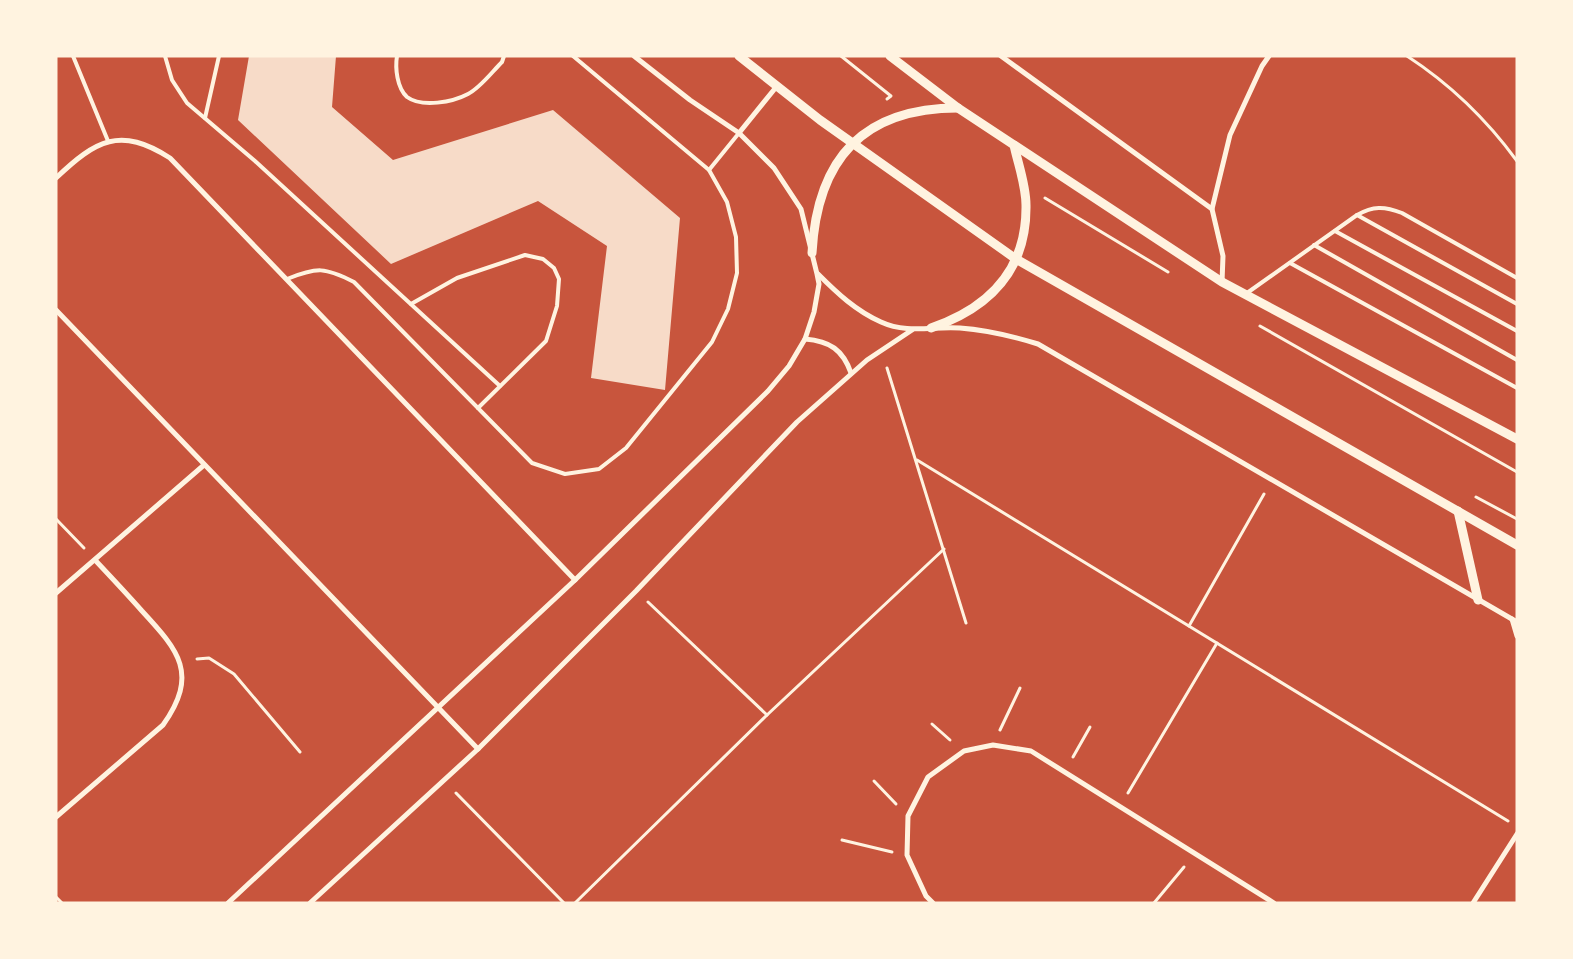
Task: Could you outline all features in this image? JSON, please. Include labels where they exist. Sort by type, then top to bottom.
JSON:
[{"type":"street","points":[[228,903],[575,580],[768,391],[789,366],[805,339],[814,312],[819,284],[800,209],[774,168],[739,134],[690,100],[634,56]]},
{"type":"street","points":[[739,56],[820,120],[854,142],[1016,259],[1517,545]]},
{"type":"street","points":[[890,56],[958,108],[1222,282],[1517,439]]},
{"type":"street","points":[[1001,56],[1212,209]]},
{"type":"street","points":[[1222,282],[1223,256],[1212,209],[1230,135],[1262,66],[1269,56]]},
{"type":"street","points":[[739,134],[777,86]]},
{"type":"street","points":[[812,253],[813,230],[820,198],[833,168],[854,142],[877,126],[902,114],[930,108],[958,108]]},
{"type":"street","points":[[56,178],[84,154],[108,141],[130,140],[151,146],[170,158],[575,580]]},
{"type":"street","points":[[931,328],[958,319],[982,304],[1001,283],[1016,259],[1024,232],[1026,204],[1014,145]]},
{"type":"street","points":[[817,274],[855,309],[883,323],[912,330],[931,328],[985,331],[1038,344],[1514,620],[1517,636]]},
{"type":"street","points":[[56,310],[478,749]]},
{"type":"street","points":[[310,903],[478,749],[636,591],[797,422],[851,373],[912,330]]},
{"type":"street","points":[[805,339],[829,344],[840,351],[851,373]]},
{"type":"street","points":[[56,593],[204,465]]},
{"type":"street","points":[[1458,511],[1478,600]]},
{"type":"street","points":[[56,817],[162,725],[176,706],[182,684],[179,661],[170,640],[95,560]]},
{"type":"street","points":[[933,903],[926,896],[907,855],[908,816],[928,777],[964,751],[993,745],[1032,751],[1274,903]]},
{"type":"street","points":[[1473,903],[1517,834]]},
{"type":"lane","points":[[73,56],[108,141]]},
{"type":"lane","points":[[165,56],[172,80],[179,93],[500,386]]},
{"type":"lane","points":[[205,118],[219,56]]},
{"type":"lane","points":[[397,56],[396,65],[399,83],[407,96],[423,102],[446,101],[469,94],[502,62],[504,56]]},
{"type":"lane","points":[[287,279],[309,270],[317,270],[333,271],[354,282],[532,463],[565,474],[599,469],[626,448],[712,342],[728,309],[737,273],[736,237],[727,202],[709,170],[573,56]]},
{"type":"lane","points":[[709,170],[739,134]]},
{"type":"lane","points":[[1245,295],[1369,208],[1386,207],[1402,213],[1517,278]]},
{"type":"lane","points":[[1357,215],[1517,304]]},
{"type":"lane","points":[[1334,231],[1517,331]]},
{"type":"lane","points":[[1314,245],[1517,360]]},
{"type":"lane","points":[[411,304],[457,278],[525,255],[543,259],[554,268],[559,278],[557,306],[546,341],[478,408]]},
{"type":"lane","points":[[1290,263],[1517,388]]},
{"type":"path","points":[[841,56],[891,96],[884,101]]},
{"type":"path","points":[[1407,56],[1437,76],[1496,132],[1517,161]]},
{"type":"path","points":[[1039,195],[1170,273]]},
{"type":"path","points":[[1253,322],[1517,472]]},
{"type":"path","points":[[882,351],[966,623]]},
{"type":"path","points":[[917,460],[1517,826]]},
{"type":"path","points":[[1189,626],[1272,481]]},
{"type":"path","points":[[1474,496],[1517,519]]},
{"type":"path","points":[[56,519],[95,560]]},
{"type":"path","points":[[576,903],[767,715],[944,549]]},
{"type":"path","points":[[636,591],[767,715]]},
{"type":"path","points":[[1124,800],[1217,643]]},
{"type":"path","points":[[179,661],[209,658],[234,674],[300,752]]},
{"type":"path","points":[[993,745],[1020,688]]},
{"type":"path","points":[[932,724],[964,751]]},
{"type":"path","points":[[1064,772],[1090,728]]},
{"type":"path","points":[[443,780],[564,903]]},
{"type":"path","points":[[874,781],[908,816]]},
{"type":"path","points":[[842,840],[907,855]]},
{"type":"path","points":[[1154,903],[1196,853]]},
{"type":"path","points":[[56,897],[62,903]]},
{"type":"building","points":[[249,56],[336,56],[332,107],[393,160],[553,110],[680,218],[665,390],[591,378],[607,246],[538,201],[391,264],[238,120]]}]
